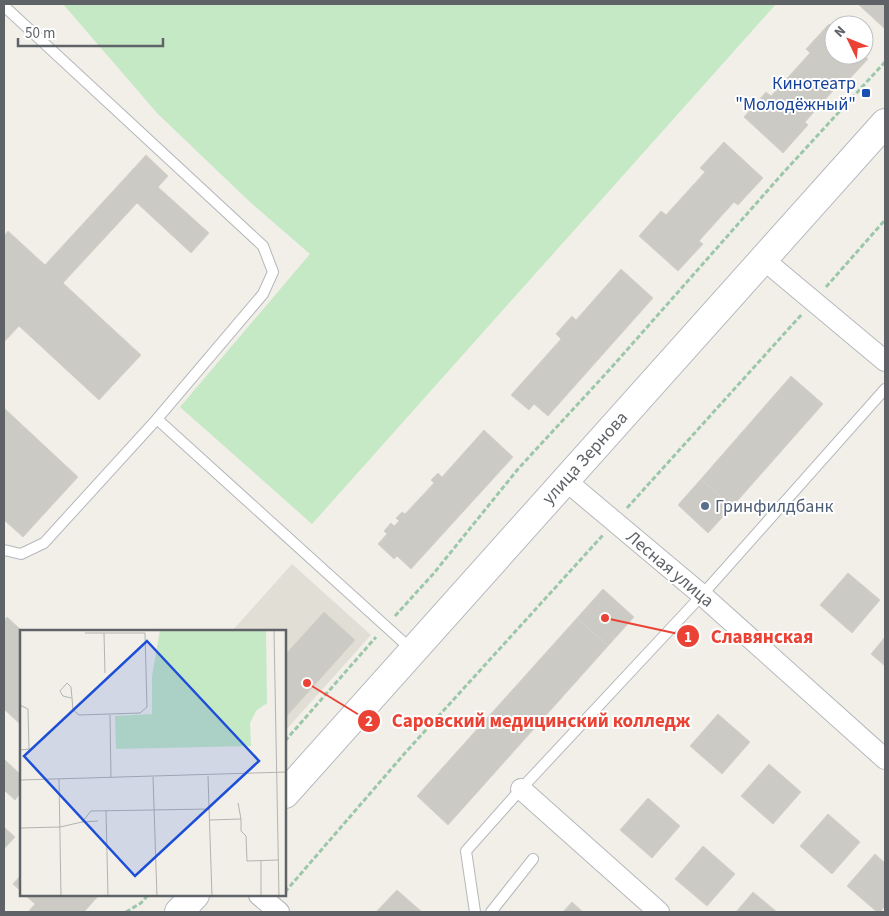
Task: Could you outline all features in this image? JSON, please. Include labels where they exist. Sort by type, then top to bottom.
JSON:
[{"type":"main road","name":"улица Зернова","points":[[286,793],[885,123]]},
{"type":"main road","points":[[179,912],[194,896]]},
{"type":"street","points":[[763,259],[885,361]]},
{"type":"street","name":"Лесная улица","points":[[565,480],[702,595],[885,759]]},
{"type":"street","points":[[521,789],[659,912]]},
{"type":"street","points":[[260,896],[279,912]]},
{"type":"lane","points":[[4,6],[263,246],[272,272],[263,294],[157,419],[44,543],[21,554],[4,550]]},
{"type":"lane","points":[[476,912],[466,851],[521,789],[702,595],[885,389]]},
{"type":"lane","points":[[157,419],[413,650]]},
{"type":"lane","points":[[491,912],[532,859]]},
{"type":"path","points":[[286,739],[434,573],[518,469],[885,62]]},
{"type":"path","points":[[286,891],[398,761],[885,220]]},
{"type":"path","points":[[126,912],[141,903],[147,896]]},
{"type":"shaded area","points":[[292,564],[371,635],[286,730],[286,630],[233,630]]},
{"type":"green space","points":[[63,4],[776,4],[312,524],[180,407],[310,254],[250,202],[157,113]]},
{"type":"building","points":[[858,4],[885,4],[885,29],[874,19],[874,15],[870,15]]},
{"type":"building","points":[[824,29],[824,65],[862,65],[843,86],[840,83],[805,122],[808,125],[783,153],[744,117],[766,92],[771,96],[810,53],[806,49]]},
{"type":"building","points":[[724,142],[763,178],[738,205],[734,202],[699,241],[703,244],[678,271],[639,236],[661,211],[666,215],[705,172],[700,168]]},
{"type":"building","points":[[146,155],[168,176],[158,187],[209,233],[191,253],[137,203],[63,283],[141,355],[99,400],[19,326],[4,342],[4,236],[8,231],[45,265]]},
{"type":"building","points":[[621,269],[653,298],[548,416],[534,404],[529,410],[511,395],[561,339],[556,334],[572,316],[576,320]]},
{"type":"building","points":[[791,376],[823,404],[732,507],[701,479]]},
{"type":"building","points":[[4,408],[78,477],[23,537],[4,520]]},
{"type":"building","points":[[484,430],[513,457],[411,569],[397,556],[394,559],[378,544],[387,534],[384,531],[391,523],[394,526],[399,521],[396,518],[402,512],[405,514],[434,483],[431,480],[438,473],[442,477]]},
{"type":"building","name":"Гринфилдбанк","points":[[701,479],[732,507],[708,533],[678,505]]},
{"type":"building","points":[[848,573],[880,600],[852,633],[820,605]]},
{"type":"building","points":[[603,589],[634,617],[608,646],[577,618]]},
{"type":"building","points":[[324,612],[355,640],[286,717],[286,654]]},
{"type":"building","points":[[7,617],[21,630],[20,724],[4,709],[4,621]]},
{"type":"building","points":[[577,618],[608,646],[448,825],[417,796]]},
{"type":"building","points":[[885,637],[885,666],[871,654]]},
{"type":"building","points":[[718,714],[750,742],[722,774],[690,746]]},
{"type":"building","points":[[4,759],[20,774],[20,793],[15,800],[4,790]]},
{"type":"building","points":[[769,764],[801,792],[773,824],[741,796]]},
{"type":"building","points":[[648,798],[680,826],[652,858],[620,830]]},
{"type":"building","points":[[828,814],[860,842],[832,874],[800,846]]},
{"type":"building","points":[[4,827],[15,837],[4,849]]},
{"type":"building","points":[[703,846],[735,874],[707,906],[675,879]]},
{"type":"building","points":[[875,854],[885,863],[885,906],[880,912],[877,912],[847,886]]},
{"type":"building","points":[[20,876],[20,890],[13,884]]},
{"type":"building","points":[[397,890],[422,912],[376,912]]},
{"type":"building","points":[[753,892],[777,912],[736,912]]},
{"type":"building","points":[[26,896],[98,896],[84,912],[28,912],[35,904]]},
{"type":"building","points":[[572,902],[583,912],[563,912]]},
{"type":"place","name":"Кинотеатр \"Молодёжный\"","points":[[866,93]]},
{"type":"place","name":"Гринфилдбанк","points":[[705,506]]},
{"type":"place","name":"Славянская","points":[[605,618]]},
{"type":"place","name":"Саровский медицинский колледж","points":[[307,683]]}]
